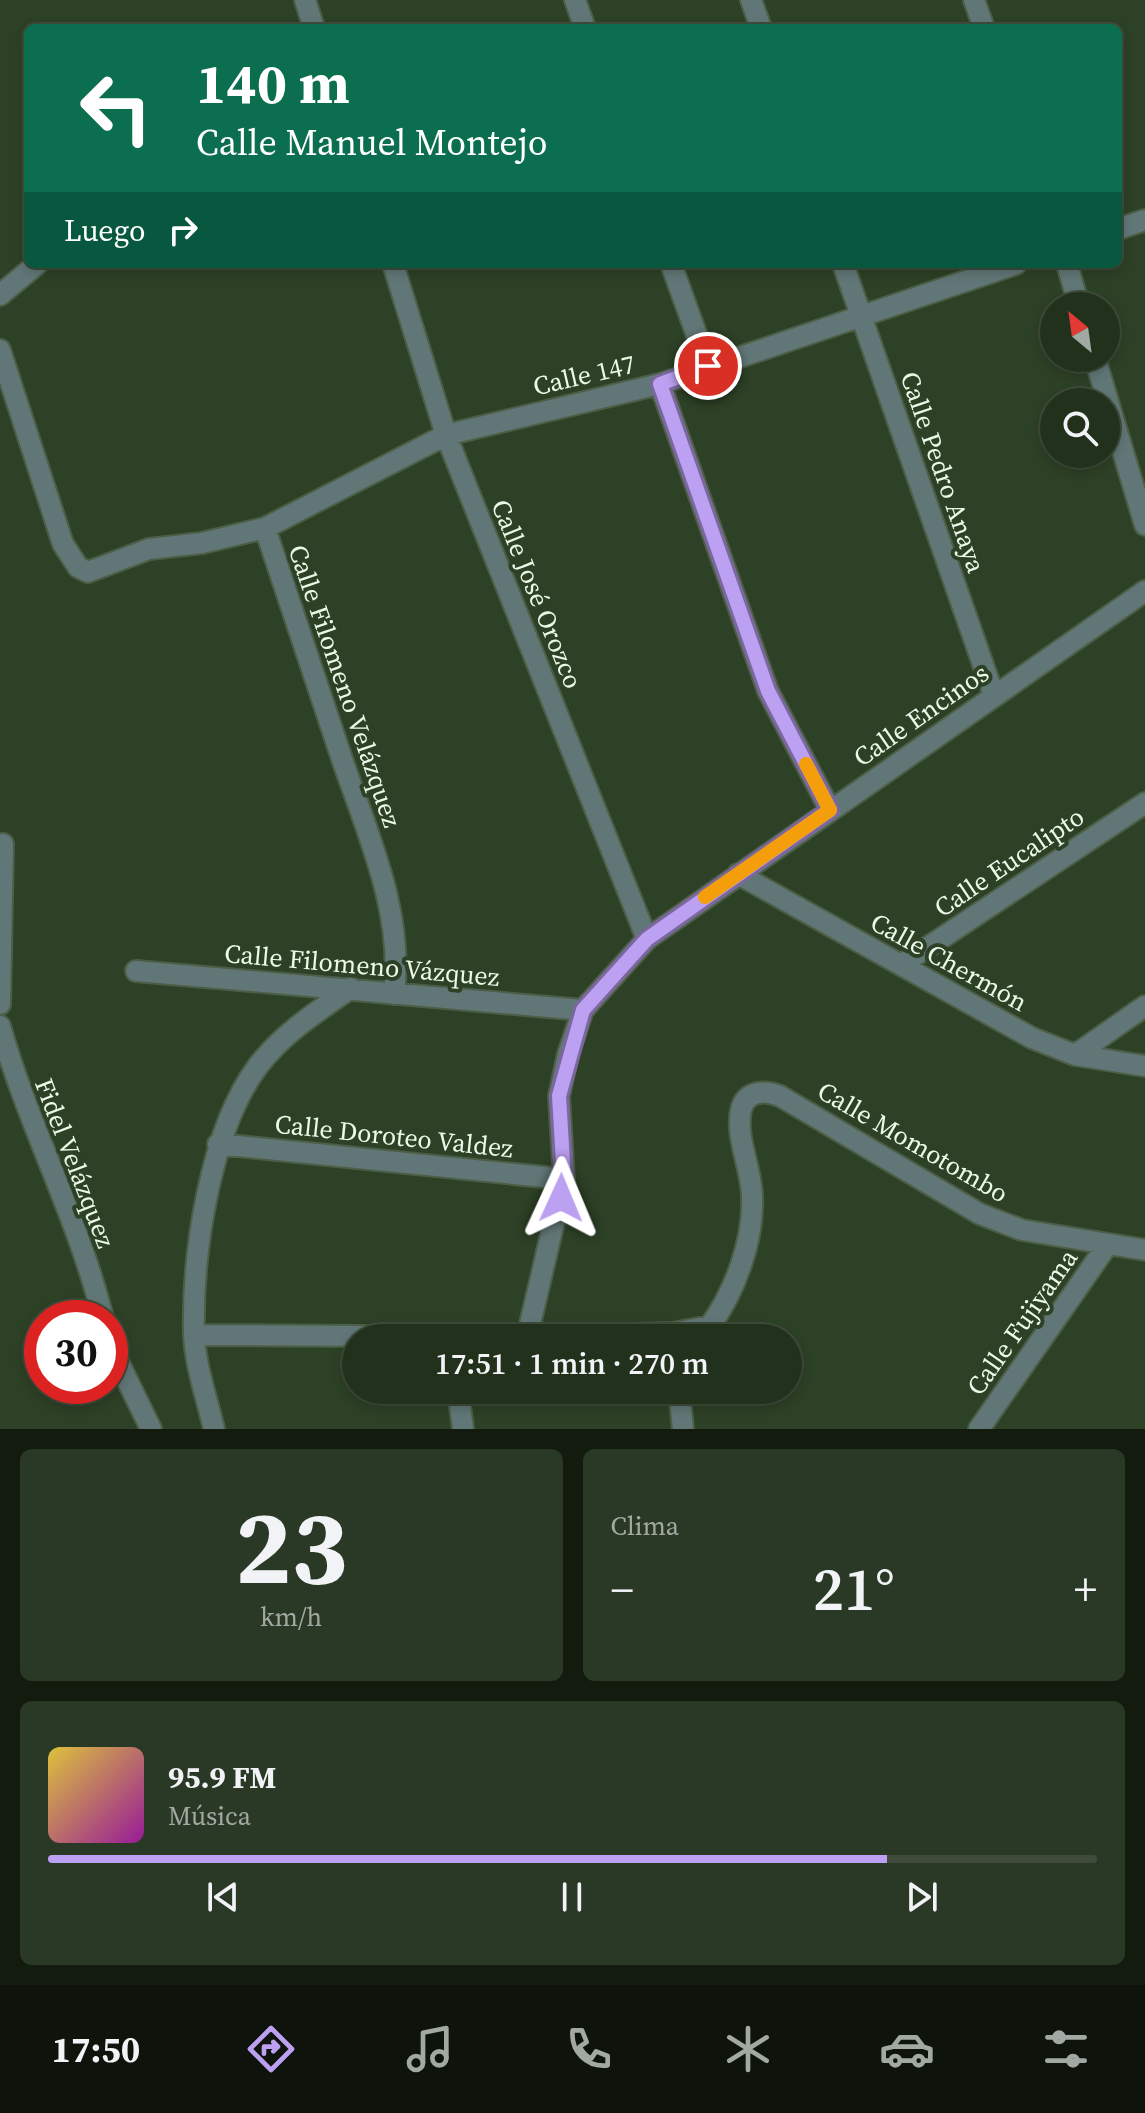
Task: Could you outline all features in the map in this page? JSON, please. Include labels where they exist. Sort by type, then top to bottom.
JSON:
[{"type":"street","points":[[305,0],[313,24]]},
{"type":"street","points":[[575,0],[584,24]]},
{"type":"street","points":[[751,0],[760,24]]},
{"type":"street","points":[[974,0],[983,24]]},
{"type":"street","points":[[1122,228],[1145,220]]},
{"type":"street","points":[[0,295],[32,268]]},
{"type":"street","name":"Calle José Orozco","points":[[394,268],[446,435],[647,939]]},
{"type":"street","points":[[672,268],[708,366]]},
{"type":"street","name":"Calle Pedro Anaya","points":[[844,268],[994,696]]},
{"type":"street","name":"Calle 147","points":[[265,528],[446,435],[660,384],[1004,268]]},
{"type":"street","points":[[1068,268],[1075,292]]},
{"type":"street","name":"Calle Filomeno Velázquez","points":[[0,350],[47,501],[63,544],[78,567],[88,572],[149,549],[202,543],[265,528],[376,860],[396,931],[399,958],[394,994]]},
{"type":"street","points":[[1099,372],[1145,525]]},
{"type":"street","points":[[660,384],[768,691],[830,810]]},
{"type":"street","name":"Calle Encinos","points":[[530,1324],[564,1179],[559,1096],[583,1010],[647,939],[1145,591]]},
{"type":"street","name":"Calle Eucalipto","points":[[901,965],[1145,803]]},
{"type":"street","points":[[0,1004],[3,844]]},
{"type":"street","name":"Calle Chermón","points":[[738,874],[1032,1038],[1075,1055],[1145,1066]]},
{"type":"street","name":"Calle Filomeno Vázquez","points":[[136,971],[583,1010]]},
{"type":"street","points":[[214,1429],[194,1335],[199,1248],[218,1144],[234,1104],[259,1064],[300,1024],[351,988]]},
{"type":"street","points":[[1075,1055],[1145,1006]]},
{"type":"street","name":"Fidel Velázquez","points":[[0,1026],[14,1076],[75,1228],[97,1300]]},
{"type":"street","name":"Calle Momotombo","points":[[711,1324],[722,1309],[746,1249],[753,1198],[740,1126],[741,1107],[753,1094],[763,1090],[780,1096],[980,1214],[1022,1230],[1145,1250]]},
{"type":"street","name":"Calle Doroteo Valdez","points":[[218,1144],[564,1179]]},
{"type":"street","name":"Calle Fujiyama","points":[[979,1429],[1108,1244]]},
{"type":"street","points":[[194,1335],[342,1336]]},
{"type":"street","points":[[128,1382],[151,1429]]},
{"type":"street","points":[[460,1404],[463,1429]]},
{"type":"street","points":[[680,1404],[683,1429]]},
{"type":"slow traffic","points":[[705,897],[830,810],[806,764]]},
{"type":"route","points":[[561,1198],[564,1179],[559,1096],[568,1054],[583,1010],[647,939],[830,810],[768,691],[737,611],[660,384],[708,366]]}]
